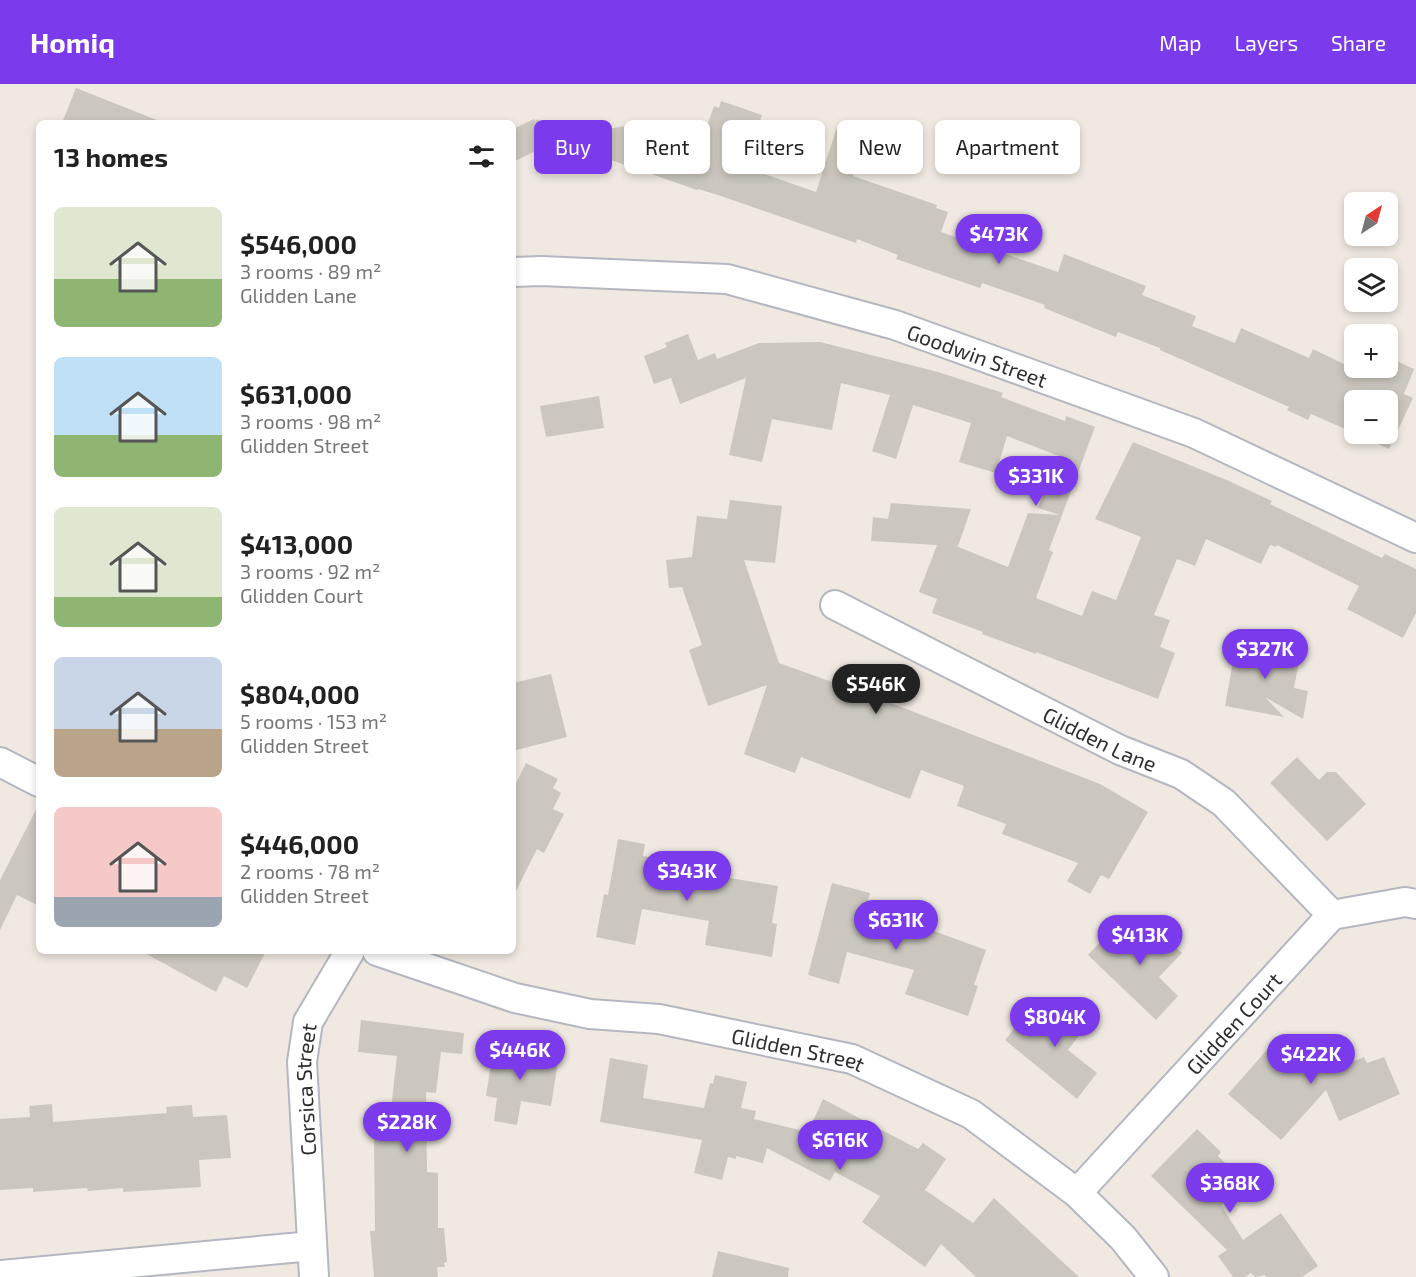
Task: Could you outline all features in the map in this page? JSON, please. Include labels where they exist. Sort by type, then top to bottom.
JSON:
[{"type":"street","name":"Goodwin Street","points":[[516,272],[727,279],[895,325],[1194,433],[1416,538]]},
{"type":"street","name":"Glidden Lane","points":[[835,605],[1120,750],[1180,774],[1224,803],[1332,915]]},
{"type":"street","points":[[0,762],[36,780]]},
{"type":"street","points":[[1332,915],[1406,902],[1416,904]]},
{"type":"street","name":"Glidden Court","points":[[1077,1193],[1332,915]]},
{"type":"street","name":"Corsica Street","points":[[314,1277],[302,1062],[309,1022],[348,954]]},
{"type":"street","name":"Glidden Street","points":[[386,954],[515,998],[590,1014],[659,1019],[852,1059],[971,1114],[1077,1193],[1123,1238],[1154,1277]]},
{"type":"street","points":[[0,1275],[312,1246]]},
{"type":"building","points":[[76,88],[157,120],[63,120]]},
{"type":"building","points":[[721,101],[762,115],[760,120],[722,120],[722,174],[764,174],[816,192],[822,174],[825,174],[825,164],[837,127],[837,174],[854,174],[853,176],[937,205],[936,208],[948,212],[941,232],[1058,272],[1064,254],[1146,286],[1142,295],[1196,316],[1192,326],[1235,343],[1241,328],[1309,358],[1313,349],[1344,364],[1344,378],[1398,378],[1398,362],[1414,369],[1404,394],[1413,398],[1398,430],[1398,390],[1344,390],[1344,429],[1311,414],[1308,420],[1287,410],[1289,407],[1160,350],[1160,348],[1118,332],[1116,337],[1044,308],[1045,305],[982,283],[980,288],[896,259],[898,255],[857,239],[856,243],[651,174],[710,174],[709,120],[714,106],[719,108]]},
{"type":"building","points":[[534,119],[534,152],[516,161],[516,128]]},
{"type":"building","points":[[624,126],[624,165],[612,160],[612,128]]},
{"type":"building","points":[[688,334],[698,360],[715,353],[717,359],[759,343],[820,342],[938,372],[1003,393],[1001,397],[1065,421],[1066,416],[1095,427],[1049,550],[1053,552],[1036,598],[1082,616],[1092,591],[1116,600],[1141,537],[1095,519],[1133,442],[1272,501],[1270,504],[1382,558],[1385,554],[1416,569],[1416,613],[1403,638],[1347,609],[1359,586],[1277,545],[1276,547],[1270,545],[1261,564],[1206,539],[1195,566],[1177,559],[1154,615],[1170,620],[1160,647],[1175,653],[1158,699],[1036,652],[1036,654],[982,634],[983,632],[932,613],[937,599],[919,592],[937,545],[871,541],[873,517],[888,519],[891,503],[971,509],[958,546],[956,546],[1008,567],[1028,513],[1060,515],[1038,508],[1059,456],[1007,436],[996,473],[959,462],[971,423],[913,405],[896,459],[872,451],[890,395],[841,383],[832,430],[772,419],[762,462],[729,455],[746,378],[680,404],[671,378],[654,384],[644,356],[667,347],[665,343]]},
{"type":"building","points":[[599,396],[604,428],[546,437],[540,406]]},
{"type":"building","points":[[1378,444],[1391,444],[1389,449]]},
{"type":"building","points":[[730,500],[782,506],[775,563],[744,560],[779,663],[896,705],[1100,784],[1148,812],[1109,879],[1101,875],[1090,894],[1067,881],[1078,863],[1002,834],[1006,824],[957,806],[964,786],[921,770],[910,799],[801,757],[795,773],[744,754],[767,685],[708,706],[689,650],[702,645],[682,587],[669,588],[666,560],[692,557],[697,516],[727,519]]},
{"type":"building","points":[[1237,639],[1301,651],[1294,688],[1308,691],[1303,719],[1265,697],[1284,717],[1225,706]]},
{"type":"building","points":[[551,674],[567,737],[516,750],[516,682]]},
{"type":"building","points":[[1297,757],[1319,780],[1327,772],[1336,772],[1366,804],[1327,841],[1270,783]]},
{"type":"building","points":[[526,763],[558,779],[553,788],[561,793],[553,809],[564,814],[544,853],[537,849],[516,891],[516,783]]},
{"type":"building","points":[[36,810],[36,904],[17,895],[0,930],[0,880]]},
{"type":"building","points":[[618,839],[645,844],[643,856],[696,866],[695,872],[778,886],[772,923],[777,924],[772,957],[705,945],[709,921],[642,909],[635,945],[596,937],[604,894],[608,895]]},
{"type":"building","points":[[832,883],[870,893],[865,911],[920,926],[986,950],[974,985],[978,986],[968,1016],[905,994],[914,970],[847,952],[839,984],[808,975]]},
{"type":"building","points":[[1146,919],[1182,953],[1159,977],[1178,996],[1156,1020],[1088,955],[1108,934],[1121,946]]},
{"type":"building","points":[[146,954],[264,954],[247,988],[224,976],[216,992]]},
{"type":"building","points":[[1058,1000],[1088,1024],[1068,1050],[1097,1073],[1077,1099],[1005,1040],[1022,1019],[1035,1029]]},
{"type":"building","points":[[361,1020],[464,1033],[462,1054],[441,1052],[436,1093],[426,1092],[427,1172],[438,1173],[438,1228],[444,1228],[447,1262],[444,1263],[445,1267],[437,1267],[438,1277],[374,1277],[370,1231],[375,1231],[374,1136],[388,1135],[397,1056],[358,1052]]},
{"type":"building","points":[[1340,1038],[1350,1063],[1364,1057],[1367,1063],[1384,1057],[1400,1094],[1339,1121],[1326,1090],[1281,1140],[1228,1094],[1273,1043],[1291,1059]]},
{"type":"building","points":[[494,1045],[559,1055],[551,1106],[521,1101],[517,1125],[494,1121],[497,1098],[486,1096]]},
{"type":"building","points":[[610,1058],[648,1065],[643,1098],[704,1108],[710,1083],[713,1084],[715,1075],[747,1082],[741,1108],[756,1111],[754,1119],[808,1132],[823,1099],[918,1149],[923,1143],[946,1159],[925,1190],[973,1223],[994,1198],[1079,1277],[976,1277],[941,1244],[925,1267],[862,1222],[880,1196],[835,1172],[830,1181],[767,1148],[763,1163],[736,1156],[736,1159],[728,1157],[722,1180],[694,1173],[702,1140],[600,1122]]},
{"type":"building","points":[[52,1104],[53,1122],[167,1113],[166,1107],[192,1105],[193,1117],[227,1115],[231,1158],[199,1160],[201,1187],[123,1192],[123,1188],[33,1192],[33,1188],[0,1190],[0,1119],[30,1117],[29,1106]]},
{"type":"building","points":[[1197,1129],[1221,1152],[1218,1156],[1245,1182],[1221,1205],[1243,1240],[1281,1213],[1318,1266],[1302,1277],[1266,1277],[1265,1275],[1255,1277],[1251,1273],[1245,1277],[1233,1277],[1218,1256],[1227,1250],[1151,1176]]},
{"type":"building","points":[[718,1251],[789,1268],[788,1277],[712,1277]]}]
